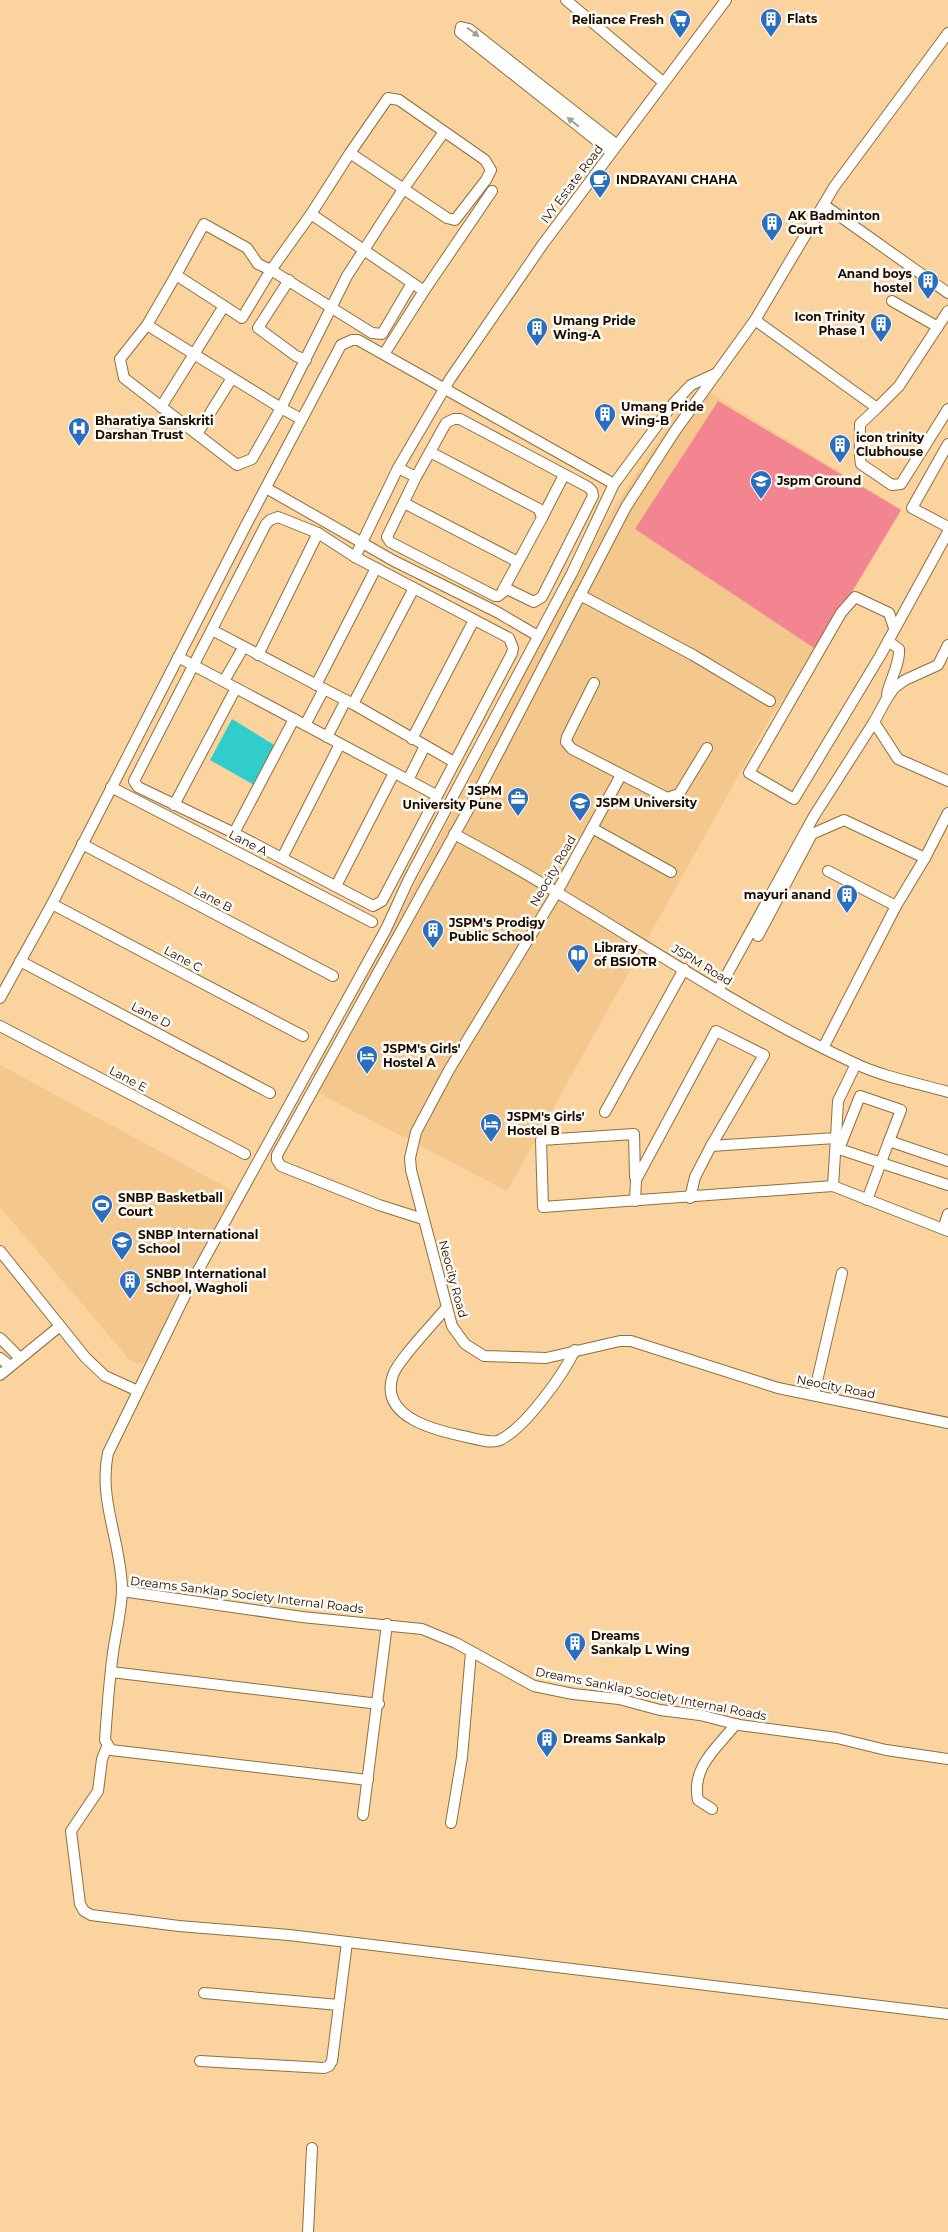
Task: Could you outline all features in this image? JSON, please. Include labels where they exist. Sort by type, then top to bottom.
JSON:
[{"type":"street","points":[[566,0],[663,82]]},
{"type":"street","name":"IVY Estate Road","points":[[355,557],[398,468],[444,388],[543,244],[726,0]]},
{"type":"street","points":[[461,28],[469,29],[614,148],[465,36],[460,30],[461,28]]},
{"type":"street","points":[[423,1219],[379,1205],[281,1166],[277,1160],[277,1155],[454,834],[645,476],[755,320],[856,154],[948,33]]},
{"type":"street","points":[[242,318],[271,270],[311,214],[350,153],[388,98],[399,100],[485,160],[491,170],[486,180],[455,220],[447,218],[350,153]]},
{"type":"street","points":[[412,282],[382,334],[372,333],[330,308],[289,280],[258,264],[247,248],[204,224],[147,325],[120,359],[124,378],[237,465],[252,459],[306,360],[330,308],[363,250],[444,132]]},
{"type":"street","points":[[384,354],[492,191]]},
{"type":"street","points":[[824,205],[948,293]]},
{"type":"street","points":[[311,214],[424,291]]},
{"type":"street","points":[[176,275],[258,328],[296,356],[306,360]]},
{"type":"street","points":[[258,328],[289,280]]},
{"type":"street","points":[[892,301],[938,327]]},
{"type":"street","points":[[161,406],[224,306]]},
{"type":"street","points":[[948,311],[898,386],[860,424],[862,454],[860,461],[869,470],[896,486],[901,484],[948,409]]},
{"type":"street","points":[[755,320],[877,408]]},
{"type":"street","points":[[147,325],[301,419]]},
{"type":"street","points":[[0,998],[52,904],[301,419],[341,345],[352,340],[358,340],[614,484]]},
{"type":"street","points":[[368,1780],[111,1750],[108,1748],[105,1740],[111,1672],[122,1591],[119,1559],[106,1496],[106,1465],[115,1434],[189,1287],[381,938],[408,879],[572,573],[614,484],[672,404],[691,385],[717,372]]},
{"type":"street","points":[[197,434],[232,378]]},
{"type":"street","points":[[503,590],[511,590],[534,602],[542,597],[592,501],[592,491],[564,474],[460,419],[454,419],[446,423],[416,478],[387,537],[390,542],[498,596],[542,518],[564,474]]},
{"type":"street","points":[[948,444],[912,508],[948,527]]},
{"type":"street","points":[[430,452],[535,506],[542,518]]},
{"type":"street","points":[[398,468],[416,478]]},
{"type":"street","points":[[266,488],[362,543],[538,636]]},
{"type":"street","points":[[404,503],[518,562]]},
{"type":"street","points":[[278,517],[318,533],[355,557],[509,638],[513,648],[382,901],[373,906],[234,833],[138,787],[134,781],[270,520],[278,517]]},
{"type":"street","points":[[894,628],[889,613],[855,597],[841,613],[749,773],[794,799],[888,641],[948,532]]},
{"type":"street","points":[[258,654],[318,533]]},
{"type":"street","points":[[305,725],[320,687],[376,568]]},
{"type":"street","points":[[327,737],[350,702],[414,588]]},
{"type":"street","points":[[446,605],[452,590]]},
{"type":"street","points":[[580,595],[693,655],[770,701]]},
{"type":"street","points":[[412,738],[474,620]]},
{"type":"street","points":[[212,630],[243,648],[350,702],[454,762]]},
{"type":"street","points":[[886,700],[891,677],[900,655],[900,649],[888,641]]},
{"type":"street","points":[[938,665],[948,645]]},
{"type":"street","points":[[224,681],[243,648]]},
{"type":"street","points":[[178,657],[436,795]]},
{"type":"street","points":[[719,989],[814,816],[894,688],[905,680],[948,659]]},
{"type":"street","points":[[594,683],[567,737],[566,742],[572,749],[667,798],[673,798],[679,794],[707,748]]},
{"type":"street","points":[[174,804],[236,688]]},
{"type":"street","points":[[234,833],[294,719]]},
{"type":"street","points":[[874,722],[898,759],[948,781]]},
{"type":"street","points":[[282,858],[340,744]]},
{"type":"street","points":[[408,780],[426,746]]},
{"type":"street","points":[[336,886],[394,773]]},
{"type":"street","name":"Neocity Road","points":[[621,775],[556,892],[449,1070],[416,1132],[410,1158],[423,1219],[447,1307],[458,1337],[472,1350],[484,1356],[546,1358],[620,1341],[631,1342],[778,1388],[948,1423]]},
{"type":"street","points":[[446,777],[460,785]]},
{"type":"street","name":"Lane A","points":[[111,787],[372,922]]},
{"type":"street","points":[[823,1048],[896,906],[925,858],[948,813]]},
{"type":"street","points":[[758,936],[812,834],[844,820],[925,858]]},
{"type":"street","points":[[592,828],[671,872]]},
{"type":"street","name":"JSPM Road","points":[[454,834],[823,1048],[856,1064],[948,1092]]},
{"type":"street","name":"Lane B","points":[[82,844],[333,976]]},
{"type":"street","points":[[828,871],[896,906]]},
{"type":"street","name":"Lane C","points":[[52,904],[303,1036]]},
{"type":"street","name":"Lane D","points":[[20,961],[270,1093]]},
{"type":"street","points":[[605,1112],[684,969]]},
{"type":"street","name":"Lane E","points":[[0,1026],[245,1154]]},
{"type":"street","points":[[636,1180],[716,1031],[764,1055],[711,1146],[695,1177],[690,1198]]},
{"type":"street","points":[[833,1186],[837,1145],[838,1101],[856,1064]]},
{"type":"street","points":[[837,1145],[860,1096],[901,1110],[867,1200]]},
{"type":"street","points":[[635,1201],[634,1134],[541,1140],[543,1207],[690,1198],[833,1186],[945,1230],[948,1214]]},
{"type":"street","points":[[890,1141],[948,1161]]},
{"type":"street","points":[[711,1146],[837,1145],[948,1184]]},
{"type":"street","points":[[0,1251],[97,1370],[113,1380],[138,1391]]},
{"type":"street","points":[[814,1394],[842,1273]]},
{"type":"street","points":[[447,1307],[393,1375],[391,1384],[394,1402],[411,1420],[425,1427],[489,1441],[502,1439],[555,1386],[575,1350]]},
{"type":"street","points":[[0,1375],[60,1326]]},
{"type":"street","points":[[0,1338],[20,1358]]},
{"type":"street","points":[[0,1358],[10,1366]]},
{"type":"street","name":"Dreams Sanklap Society Internal Roads","points":[[122,1591],[346,1622],[387,1624],[422,1630],[472,1652],[534,1686],[573,1694],[619,1699],[660,1710],[700,1715],[736,1724],[837,1738],[886,1750],[948,1759]]},
{"type":"street","points":[[363,1815],[387,1624]]},
{"type":"street","points":[[452,1823],[463,1748],[472,1652]]},
{"type":"street","points":[[111,1672],[378,1704]]},
{"type":"street","points":[[712,1809],[698,1800],[695,1787],[699,1769],[736,1724]]},
{"type":"street","points":[[108,1748],[102,1759],[98,1791],[71,1831],[80,1904],[84,1911],[91,1915],[347,1942],[948,2014]]},
{"type":"street","points":[[200,2061],[324,2068],[329,2066],[332,2060],[347,1942]]},
{"type":"street","points":[[204,1993],[339,2005]]},
{"type":"street","points":[[308,2232],[312,2148]]},
{"type":"shaded area","name":"JSPM University","points":[[701,387],[902,510],[818,650],[771,717],[507,1191],[309,1088],[601,529],[683,405]]},
{"type":"shaded area","points":[[718,401],[901,510],[817,650],[635,529]]},
{"type":"shaded area","name":"SNBP International School","points":[[0,1065],[235,1192],[148,1360],[144,1363],[137,1364],[129,1359],[0,1207]]},
{"type":"water","points":[[232,719],[279,748],[258,787],[210,760]]},
{"type":"place","name":"Flats","points":[[771,38]]},
{"type":"place","name":"Reliance Fresh","points":[[680,39]]},
{"type":"place","name":"INDRAYANI CHAHA","points":[[600,199]]},
{"type":"place","name":"AK Badminton Court","points":[[772,242]]},
{"type":"place","name":"Anand boys hostel","points":[[928,300]]},
{"type":"place","name":"Icon Trinity Phase 1","points":[[881,343]]},
{"type":"place","name":"Umang Pride Wing-A","points":[[537,347]]},
{"type":"place","name":"Umang Pride Wing-B","points":[[605,433]]},
{"type":"place","name":"Bharatiya Sanskriti Darshan Trust","points":[[79,447]]},
{"type":"place","name":"icon trinity Clubhouse","points":[[840,464]]},
{"type":"place","name":"Jspm Ground","points":[[761,500]]},
{"type":"place","name":"JSPM University Pune","points":[[518,817]]},
{"type":"place","name":"JSPM University","points":[[580,822]]},
{"type":"place","name":"mayuri anand","points":[[847,914]]},
{"type":"place","name":"JSPM's Prodigy Public School","points":[[433,949]]},
{"type":"place","name":"Library of BSIOTR","points":[[578,974]]},
{"type":"place","name":"JSPM's Girls' Hostel A","points":[[367,1075]]},
{"type":"place","name":"JSPM's Girls' Hostel B","points":[[491,1143]]},
{"type":"place","name":"SNBP Basketball Court","points":[[102,1224]]},
{"type":"place","name":"SNBP International School","points":[[122,1261]]},
{"type":"place","name":"SNBP International School, Wagholi","points":[[130,1300]]},
{"type":"place","name":"Dreams Sankalp L Wing","points":[[575,1662]]},
{"type":"place","name":"Dreams Sankalp","points":[[547,1758]]}]
